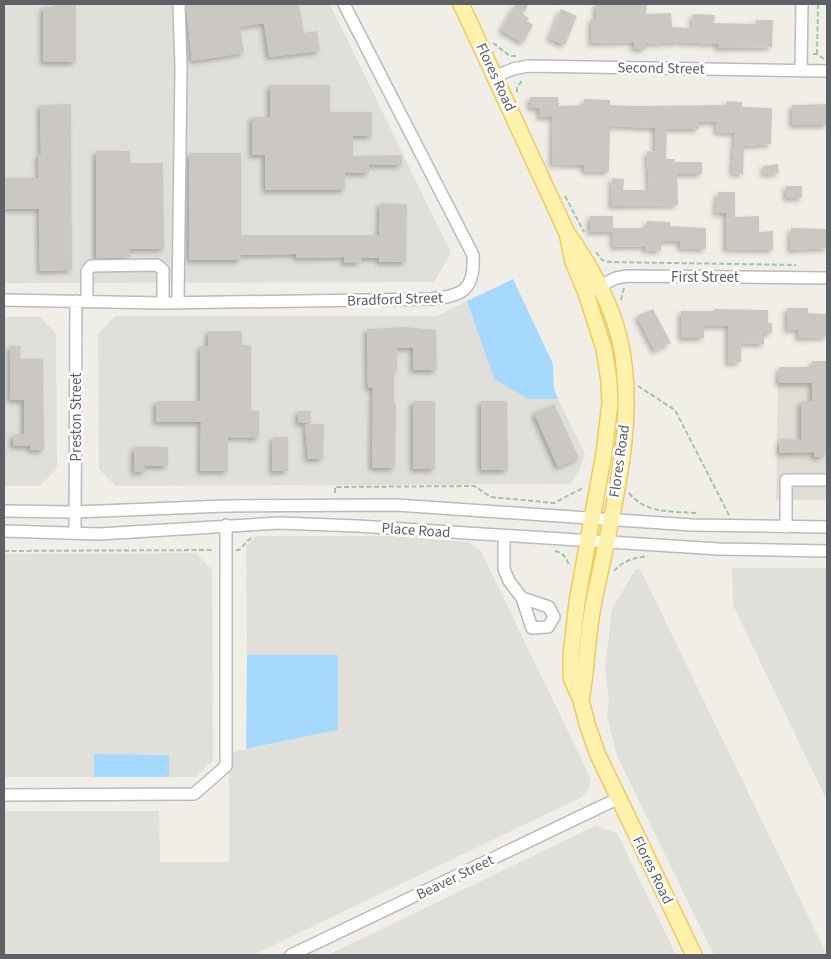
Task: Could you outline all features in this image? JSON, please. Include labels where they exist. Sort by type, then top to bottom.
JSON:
[{"type":"main road","name":"Flores Road","points":[[462,4],[567,233],[584,257],[593,289],[604,349],[610,403],[574,620],[571,678],[581,700],[586,724],[598,755],[694,955]]},
{"type":"main road","name":"Flores Road","points":[[581,700],[586,676],[588,635],[622,445],[626,394],[620,341],[612,314],[593,289]]},
{"type":"street","points":[[178,302],[181,68],[179,4]]},
{"type":"street","name":"Bradford Street","points":[[4,300],[163,303],[430,299],[452,297],[464,291],[470,282],[473,270],[473,255],[344,4]]},
{"type":"street","points":[[801,70],[802,4]]},
{"type":"street","name":"Second Street","points":[[496,76],[513,69],[528,66],[827,71]]},
{"type":"street","name":"Preston Street","points":[[75,533],[82,301],[87,271],[91,266],[157,265],[162,270],[163,303]]},
{"type":"street","name":"First Street","points":[[593,289],[616,278],[627,276],[827,278]]},
{"type":"street","points":[[786,527],[786,480],[827,480]]},
{"type":"street","name":"Place Road","points":[[4,511],[75,512],[226,506],[396,505],[609,520],[827,527]]},
{"type":"street","name":"Place Road","points":[[4,531],[75,533],[280,523],[799,552],[827,551]]},
{"type":"street","points":[[4,795],[194,794],[226,766],[226,525]]},
{"type":"street","points":[[504,536],[504,569],[509,581],[522,598]]},
{"type":"street","name":"Beaver Street","points":[[291,955],[619,798]]},
{"type":"path","points":[[817,54],[818,4]]},
{"type":"path","points":[[489,40],[510,56],[518,57]]},
{"type":"path","points":[[811,54],[817,54],[827,62]]},
{"type":"path","points":[[517,96],[517,88],[521,81],[528,77]]},
{"type":"path","points":[[563,190],[584,232]]},
{"type":"path","points":[[592,249],[602,260],[610,262],[798,265]]},
{"type":"path","points":[[638,386],[676,410],[729,515],[720,514]]},
{"type":"path","points":[[335,494],[335,487],[474,486],[490,497],[554,503],[583,488]]},
{"type":"path","points":[[628,492],[636,502],[654,510],[701,513]]},
{"type":"path","points":[[4,551],[239,550],[256,533]]},
{"type":"path","points":[[550,550],[560,552],[567,558],[570,570]]},
{"type":"path","points":[[612,573],[621,564],[639,557]]},
{"type":"shaded area","points":[[4,4],[330,4],[451,253],[434,282],[4,283]]},
{"type":"shaded area","points":[[467,301],[494,379],[528,399],[558,399],[585,454],[579,471],[571,484],[115,486],[99,469],[98,334],[115,316],[437,316]]},
{"type":"shaded area","points":[[4,317],[40,317],[56,333],[57,468],[40,486],[4,486]]},
{"type":"shaded area","points":[[778,375],[827,376],[827,500],[776,500]]},
{"type":"shaded area","points":[[256,536],[391,536],[469,542],[481,551],[590,777],[589,789],[582,797],[253,955],[4,955],[4,811],[159,811],[160,862],[229,862],[229,753],[338,730],[338,655],[247,655],[246,546]]},
{"type":"shaded area","points":[[196,553],[212,570],[213,760],[196,777],[169,777],[168,755],[94,754],[94,777],[4,777],[4,554]]},
{"type":"shaded area","points":[[732,568],[827,568],[827,801],[733,605]]},
{"type":"shaded area","points":[[636,569],[640,569],[827,955],[714,955],[617,756],[607,716],[609,702],[605,668],[612,609]]},
{"type":"shaded area","points":[[595,826],[617,833],[676,955],[328,955]]},
{"type":"water","points":[[513,279],[553,364],[554,389],[558,399],[528,399],[494,379],[467,301]]},
{"type":"water","points":[[247,655],[338,655],[338,730],[246,749]]},
{"type":"water","points":[[94,754],[169,755],[169,777],[94,777]]},
{"type":"building","points":[[55,4],[76,4],[76,62],[43,62],[43,7],[55,7]]},
{"type":"building","points":[[186,4],[299,4],[304,33],[317,31],[320,51],[269,57],[264,23],[240,27],[244,53],[192,61]]},
{"type":"building","points":[[516,4],[529,4],[523,14],[529,18],[527,21],[533,25],[523,43],[501,30]]},
{"type":"building","points":[[596,4],[647,4],[646,14],[671,13],[672,27],[692,28],[693,14],[715,15],[714,23],[756,24],[756,20],[773,20],[772,47],[718,48],[718,44],[680,42],[646,44],[646,49],[634,49],[634,42],[591,43],[591,19],[596,19]]},
{"type":"building","points":[[561,9],[577,16],[565,45],[549,38]]},
{"type":"building","points":[[270,85],[330,85],[330,112],[372,112],[372,136],[353,136],[353,156],[402,155],[402,165],[369,165],[369,173],[345,173],[345,190],[265,190],[265,155],[252,155],[252,117],[270,117]]},
{"type":"building","points":[[530,97],[558,97],[559,106],[584,105],[584,99],[610,100],[610,105],[636,106],[727,105],[727,101],[742,102],[742,107],[772,108],[771,144],[744,146],[743,174],[732,173],[735,133],[716,132],[717,122],[699,122],[699,129],[667,129],[666,159],[675,159],[675,162],[702,162],[702,174],[677,174],[678,205],[611,206],[612,178],[624,179],[623,190],[649,190],[647,151],[655,152],[655,128],[610,126],[609,172],[584,171],[584,165],[552,164],[553,117],[539,117],[539,108],[530,108]]},
{"type":"building","points":[[71,104],[72,270],[40,271],[39,209],[4,209],[4,178],[39,178],[38,154],[41,154],[40,105]]},
{"type":"building","points":[[827,104],[827,125],[792,125],[792,105]]},
{"type":"building","points":[[96,151],[130,151],[130,163],[163,163],[164,249],[130,249],[130,257],[96,258]]},
{"type":"building","points":[[189,153],[241,153],[241,235],[379,235],[380,203],[407,204],[406,262],[379,262],[379,258],[361,258],[361,262],[344,263],[344,257],[296,258],[296,254],[241,255],[241,260],[189,260]]},
{"type":"building","points":[[778,164],[779,173],[764,174],[763,166]]},
{"type":"building","points":[[786,186],[802,186],[802,198],[786,198]]},
{"type":"building","points":[[718,192],[735,192],[735,217],[759,216],[759,232],[773,231],[773,250],[726,249],[726,213],[715,213]]},
{"type":"building","points":[[590,216],[613,216],[613,228],[646,228],[647,221],[670,222],[670,226],[706,228],[706,249],[680,248],[680,241],[661,241],[661,251],[645,250],[645,246],[613,247],[613,232],[590,232]]},
{"type":"building","points":[[791,228],[827,229],[827,248],[790,250]]},
{"type":"building","points":[[787,308],[808,308],[808,313],[827,314],[827,337],[798,338],[798,329],[787,330]]},
{"type":"building","points":[[653,309],[671,343],[655,351],[637,316]]},
{"type":"building","points":[[714,309],[768,310],[768,323],[772,323],[772,333],[764,333],[764,344],[741,343],[741,362],[728,363],[728,326],[704,326],[704,338],[681,338],[681,311],[714,311]]},
{"type":"building","points":[[405,327],[436,330],[437,370],[413,370],[413,348],[397,348],[397,371],[394,371],[394,403],[396,403],[395,468],[372,468],[373,388],[368,388],[367,329]]},
{"type":"building","points":[[208,331],[242,331],[242,345],[251,345],[251,411],[259,411],[259,438],[228,437],[228,471],[200,471],[201,422],[156,422],[156,401],[200,401],[200,346],[208,346]]},
{"type":"building","points":[[10,346],[21,346],[20,359],[43,359],[44,450],[30,450],[30,446],[13,446],[13,434],[24,434],[24,400],[10,400]]},
{"type":"building","points":[[812,361],[827,361],[827,453],[823,452],[823,457],[814,457],[814,452],[779,453],[780,439],[801,440],[801,401],[812,401],[812,383],[778,383],[779,367],[812,367]]},
{"type":"building","points":[[413,401],[435,401],[435,469],[413,469]]},
{"type":"building","points":[[481,401],[507,401],[508,470],[481,470]]},
{"type":"building","points":[[554,404],[579,458],[558,467],[534,413]]},
{"type":"building","points":[[298,411],[311,411],[311,423],[298,423]]},
{"type":"building","points":[[305,424],[324,424],[323,459],[308,459]]},
{"type":"building","points":[[273,437],[288,437],[288,471],[272,471]]},
{"type":"building","points":[[134,447],[168,447],[168,466],[145,466],[145,472],[134,472]]}]
